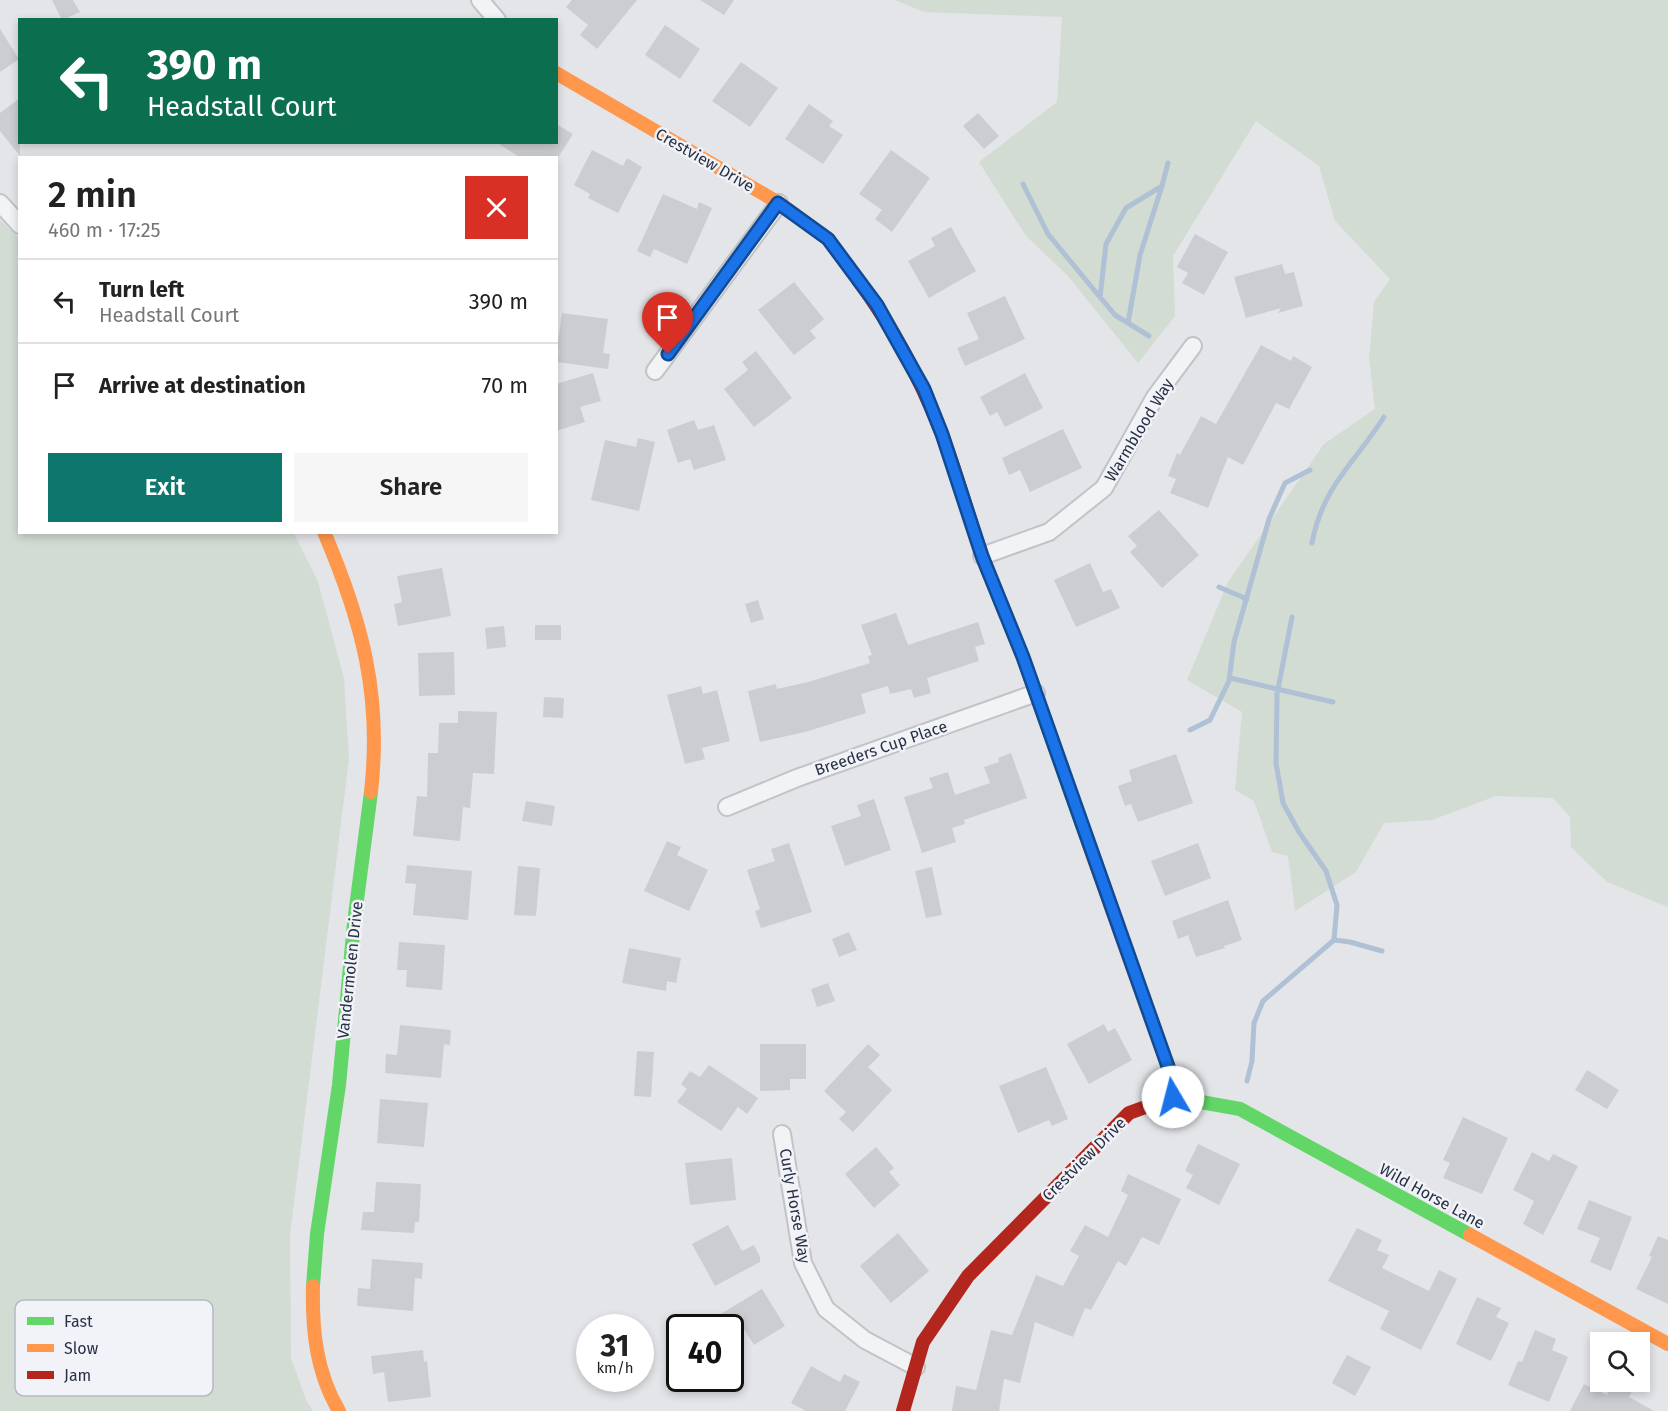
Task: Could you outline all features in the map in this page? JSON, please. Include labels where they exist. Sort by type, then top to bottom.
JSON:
[{"type":"street","points":[[480,0],[495,18]]},
{"type":"street","name":"Crestview Drive","points":[[558,74],[778,203],[828,239],[877,305],[924,389],[942,434],[982,556],[1036,693],[1170,1072],[1173,1097],[1129,1113],[968,1276],[923,1342],[903,1411]]},
{"type":"street","points":[[0,203],[18,223]]},
{"type":"street","points":[[655,371],[778,203]]},
{"type":"street","name":"Warmblood Way","points":[[982,556],[1048,532],[1104,488],[1155,397],[1193,346]]},
{"type":"street","name":"Vandermolen Drive","points":[[325,534],[341,570],[362,632],[372,689],[375,742],[336,1105],[320,1214],[314,1278],[314,1328],[318,1363],[339,1411]]},
{"type":"street","name":"Breeders Cup Place","points":[[727,807],[797,778],[1036,693]]},
{"type":"street","name":"Wild Horse Lane","points":[[1173,1097],[1239,1109],[1668,1344]]},
{"type":"street","name":"Curly Horse Way","points":[[782,1134],[803,1263],[826,1309],[866,1340],[916,1367]]},
{"type":"shaded area","points":[[895,0],[1668,0],[1668,907],[1607,882],[1571,847],[1570,817],[1553,798],[1496,796],[1432,820],[1384,823],[1356,872],[1295,911],[1288,856],[1272,852],[1254,801],[1235,790],[1242,712],[1187,680],[1228,582],[1324,444],[1375,409],[1369,359],[1374,302],[1390,279],[1335,221],[1319,166],[1256,121],[1173,256],[1175,316],[1138,363],[1068,276],[1026,236],[979,162],[1057,102],[1062,17],[924,12]]},
{"type":"shaded area","points":[[0,220],[18,237],[18,534],[294,534],[318,582],[344,678],[349,759],[290,1235],[291,1358],[306,1400],[313,1411],[0,1411]]},
{"type":"building","points":[[52,0],[73,0],[80,12],[61,18]]},
{"type":"building","points":[[572,0],[637,0],[597,49],[580,35],[588,25],[566,7]]},
{"type":"building","points":[[700,0],[734,0],[724,15]]},
{"type":"building","points":[[665,25],[700,49],[680,79],[645,55]]},
{"type":"building","points":[[0,29],[18,60],[0,72]]},
{"type":"building","points":[[741,62],[778,88],[750,127],[712,101]]},
{"type":"building","points":[[18,100],[20,156],[0,131],[0,113]]},
{"type":"building","points":[[809,104],[833,121],[829,126],[843,135],[823,164],[785,139]]},
{"type":"building","points":[[978,113],[999,136],[984,149],[963,126]]},
{"type":"building","points":[[558,125],[573,134],[558,158],[558,156],[518,156],[499,144],[558,144]]},
{"type":"building","points":[[592,150],[623,166],[627,158],[642,167],[618,213],[588,198],[590,194],[574,185]]},
{"type":"building","points":[[891,150],[930,178],[892,232],[875,219],[882,210],[859,194]]},
{"type":"building","points":[[663,194],[697,209],[699,202],[712,208],[687,264],[654,249],[650,257],[637,251]]},
{"type":"building","points":[[951,227],[976,271],[929,298],[908,261],[935,246],[931,238]]},
{"type":"building","points":[[1195,234],[1228,252],[1204,295],[1182,283],[1188,273],[1177,267]]},
{"type":"building","points":[[1282,264],[1285,274],[1294,272],[1303,306],[1278,313],[1281,308],[1246,318],[1234,277]]},
{"type":"building","points":[[794,282],[824,319],[810,331],[816,338],[794,355],[758,310]]},
{"type":"building","points":[[1005,296],[1025,339],[965,366],[957,348],[979,339],[967,313]]},
{"type":"building","points":[[562,313],[608,319],[603,353],[610,354],[608,369],[558,362]]},
{"type":"building","points":[[1261,345],[1291,361],[1293,356],[1312,367],[1289,409],[1276,403],[1243,465],[1228,457],[1208,508],[1170,493],[1176,479],[1168,476],[1177,453],[1180,455],[1201,416],[1216,424]]},
{"type":"building","points":[[756,351],[792,398],[754,427],[724,389],[748,370],[742,362]]},
{"type":"building","points":[[593,373],[601,401],[580,407],[585,422],[558,430],[558,383]]},
{"type":"building","points":[[1025,373],[1043,408],[1005,427],[997,412],[990,416],[980,397]]},
{"type":"building","points":[[694,420],[698,430],[714,425],[726,460],[694,470],[690,459],[678,463],[667,430]]},
{"type":"building","points":[[1063,429],[1082,468],[1030,492],[1020,470],[1009,475],[1002,458]]},
{"type":"building","points":[[638,438],[655,442],[639,511],[591,500],[605,440],[636,447]]},
{"type":"building","points":[[1159,510],[1199,555],[1162,588],[1130,552],[1137,546],[1128,536]]},
{"type":"building","points":[[1090,563],[1103,592],[1111,589],[1120,608],[1076,627],[1054,580]]},
{"type":"building","points":[[442,568],[451,616],[398,626],[394,604],[402,602],[397,576]]},
{"type":"building","points":[[758,600],[764,619],[751,623],[745,604]]},
{"type":"building","points":[[896,613],[908,645],[978,622],[985,644],[975,647],[979,661],[927,678],[931,693],[914,698],[911,689],[890,694],[888,686],[861,694],[866,713],[805,732],[760,742],[748,691],[776,684],[777,689],[808,682],[870,663],[868,656],[872,655],[861,625]]},
{"type":"building","points":[[535,625],[561,625],[561,640],[535,640]]},
{"type":"building","points":[[504,626],[506,647],[487,649],[485,628]]},
{"type":"building","points":[[454,652],[455,695],[419,696],[418,653]]},
{"type":"building","points":[[701,686],[703,694],[717,690],[730,741],[702,748],[705,759],[685,764],[667,695]]},
{"type":"building","points":[[544,697],[564,698],[563,718],[543,717]]},
{"type":"building","points":[[458,711],[497,712],[494,774],[473,773],[470,808],[463,807],[460,841],[413,836],[417,796],[427,797],[428,753],[438,753],[439,723],[458,723]]},
{"type":"building","points":[[1011,753],[1027,798],[964,820],[965,824],[952,828],[956,842],[922,853],[904,797],[933,788],[929,778],[948,772],[955,795],[990,783],[984,767],[999,762],[998,758]]},
{"type":"building","points":[[1176,754],[1193,803],[1138,822],[1131,804],[1125,806],[1118,786],[1132,781],[1129,770]]},
{"type":"building","points":[[874,799],[891,850],[845,866],[831,826],[861,816],[857,805]]},
{"type":"building","points":[[526,801],[555,806],[552,826],[522,821]]},
{"type":"building","points":[[667,841],[681,847],[677,855],[708,870],[689,911],[644,891]]},
{"type":"building","points":[[789,843],[812,912],[761,928],[755,911],[760,909],[747,870],[775,861],[771,849]]},
{"type":"building","points":[[1198,843],[1211,878],[1165,896],[1151,861]]},
{"type":"building","points":[[407,865],[472,871],[468,920],[413,915],[416,884],[405,883]]},
{"type":"building","points":[[518,866],[540,868],[536,916],[514,915]]},
{"type":"building","points":[[932,867],[942,915],[926,918],[915,871]]},
{"type":"building","points":[[1228,900],[1242,940],[1196,957],[1188,935],[1178,939],[1172,921]]},
{"type":"building","points":[[849,932],[857,950],[839,957],[832,939]]},
{"type":"building","points":[[399,942],[445,945],[442,990],[406,987],[407,970],[397,970]]},
{"type":"building","points":[[629,948],[681,958],[676,983],[667,981],[666,991],[622,983]]},
{"type":"building","points":[[828,983],[835,1001],[817,1007],[811,989]]},
{"type":"building","points":[[1104,1024],[1108,1032],[1115,1028],[1132,1060],[1089,1084],[1067,1044]]},
{"type":"building","points":[[400,1025],[451,1030],[450,1045],[444,1044],[441,1078],[385,1073],[386,1054],[397,1055]]},
{"type":"building","points":[[760,1044],[806,1044],[806,1079],[790,1079],[790,1090],[760,1091]]},
{"type":"building","points":[[868,1044],[880,1055],[868,1067],[892,1090],[853,1132],[839,1119],[846,1112],[824,1091]]},
{"type":"building","points":[[637,1051],[654,1052],[651,1097],[634,1096]]},
{"type":"building","points":[[709,1065],[758,1098],[747,1114],[738,1107],[721,1131],[677,1102],[687,1089],[681,1084],[690,1071],[700,1077]]},
{"type":"building","points":[[1046,1067],[1068,1119],[1052,1126],[1049,1120],[1018,1133],[999,1086]]},
{"type":"building","points":[[1587,1070],[1619,1090],[1607,1109],[1575,1090]]},
{"type":"building","points":[[380,1099],[428,1103],[424,1147],[377,1143]]},
{"type":"building","points":[[1463,1117],[1508,1138],[1482,1194],[1443,1178],[1450,1163],[1443,1160]]},
{"type":"building","points":[[1198,1144],[1240,1164],[1219,1205],[1186,1188],[1193,1175],[1185,1171]]},
{"type":"building","points":[[876,1147],[894,1168],[889,1172],[900,1185],[874,1208],[845,1174]]},
{"type":"building","points":[[1532,1152],[1549,1161],[1553,1154],[1578,1166],[1543,1235],[1523,1224],[1534,1201],[1513,1190]]},
{"type":"building","points":[[732,1158],[736,1200],[690,1205],[685,1163]]},
{"type":"building","points":[[1128,1174],[1181,1199],[1159,1245],[1142,1237],[1126,1266],[1118,1261],[1091,1310],[1085,1308],[1073,1337],[1035,1322],[1020,1383],[1004,1379],[999,1411],[952,1411],[956,1386],[976,1390],[991,1330],[1012,1335],[1036,1275],[1063,1286],[1079,1256],[1070,1251],[1085,1225],[1108,1237],[1128,1195],[1121,1191]]},
{"type":"building","points":[[376,1182],[421,1184],[419,1222],[415,1222],[414,1233],[361,1230],[363,1212],[374,1212]]},
{"type":"building","points":[[1589,1200],[1632,1217],[1611,1271],[1590,1262],[1600,1238],[1577,1229]]},
{"type":"building","points":[[728,1225],[742,1251],[754,1245],[760,1262],[715,1286],[692,1244]]},
{"type":"building","points":[[1357,1228],[1382,1240],[1377,1250],[1389,1255],[1382,1268],[1429,1291],[1439,1270],[1457,1279],[1421,1350],[1380,1329],[1389,1311],[1328,1281]]},
{"type":"building","points":[[898,1233],[929,1271],[891,1303],[860,1266]]},
{"type":"building","points":[[1658,1236],[1668,1240],[1668,1304],[1636,1289],[1652,1257],[1649,1256]]},
{"type":"building","points":[[372,1259],[423,1263],[422,1279],[415,1278],[413,1311],[357,1306],[358,1288],[370,1289]]},
{"type":"building","points":[[762,1289],[785,1326],[754,1345],[744,1329],[744,1314],[721,1314]]},
{"type":"building","points":[[1477,1297],[1501,1308],[1496,1317],[1509,1323],[1491,1361],[1456,1344]]},
{"type":"building","points":[[1535,1330],[1556,1339],[1552,1350],[1568,1357],[1549,1402],[1508,1385],[1518,1361],[1522,1362]]},
{"type":"building","points":[[423,1350],[424,1362],[427,1361],[431,1397],[388,1402],[384,1372],[373,1374],[371,1356]]},
{"type":"building","points":[[1347,1355],[1371,1367],[1355,1396],[1332,1383]]},
{"type":"building","points":[[811,1366],[840,1382],[844,1374],[860,1382],[845,1411],[806,1411],[791,1403]]},
{"type":"building","points":[[1584,1384],[1590,1387],[1590,1392],[1601,1392],[1607,1395],[1609,1392],[1632,1392],[1629,1397],[1654,1411],[1570,1411]]},
{"type":"waterway","points":[[1149,336],[1115,315],[1100,297],[1106,244],[1126,208],[1162,186],[1168,163]]},
{"type":"waterway","points":[[1023,184],[1048,234],[1099,296]]},
{"type":"waterway","points":[[1128,323],[1140,255],[1162,186]]},
{"type":"waterway","points":[[1312,543],[1317,523],[1332,490],[1384,417]]},
{"type":"waterway","points":[[1190,730],[1210,720],[1229,681],[1234,642],[1269,519],[1285,483],[1310,470]]},
{"type":"waterway","points":[[1219,587],[1247,599]]},
{"type":"waterway","points":[[1247,1081],[1252,1061],[1254,1023],[1263,1001],[1334,940],[1337,905],[1326,871],[1299,832],[1283,803],[1276,763],[1277,694],[1292,617]]},
{"type":"waterway","points":[[1230,678],[1333,702]]},
{"type":"waterway","points":[[1334,940],[1382,951]]},
{"type":"traffic: fast","points":[[989,574],[1023,657],[1085,834]]},
{"type":"traffic: fast","points":[[313,1286],[317,1234],[339,1085],[354,923],[371,792]]},
{"type":"traffic: fast","points":[[1173,1097],[1240,1109],[1470,1235]]},
{"type":"traffic: slow","points":[[558,74],[779,203],[828,239],[858,280]]},
{"type":"traffic: slow","points":[[325,534],[349,597],[366,659],[374,723],[371,792]]},
{"type":"traffic: slow","points":[[1085,834],[1170,1073],[1171,1082]]},
{"type":"traffic: slow","points":[[1470,1235],[1668,1344]]},
{"type":"traffic: slow","points":[[313,1286],[313,1319],[320,1366],[339,1411]]},
{"type":"traffic: jam","points":[[858,280],[894,334],[933,412],[989,574]]},
{"type":"traffic: jam","points":[[903,1411],[923,1342],[968,1276],[1129,1113],[1173,1097],[1171,1082]]},
{"type":"route","points":[[668,354],[778,203],[828,239],[877,305],[924,389],[942,434],[982,556],[1023,657],[1170,1072],[1173,1097]]}]
